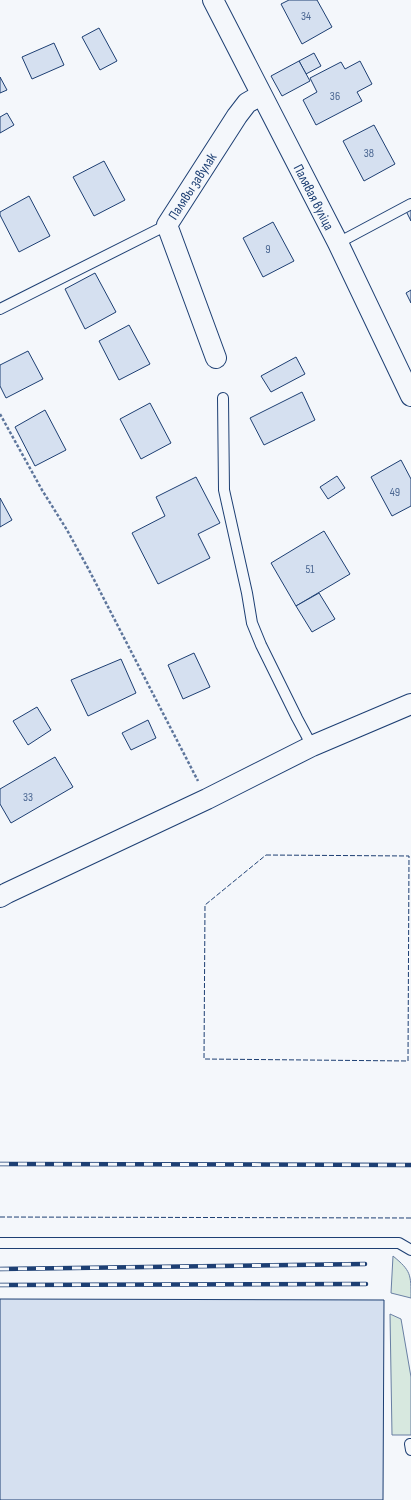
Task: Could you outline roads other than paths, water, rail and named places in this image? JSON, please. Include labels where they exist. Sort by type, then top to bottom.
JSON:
[{"type":"street","name":"Палявая вуліца","points":[[213,0],[338,243],[411,396]]},
{"type":"street","name":"Палявы завулак","points":[[216,358],[167,225],[238,116],[248,103],[262,95]]},
{"type":"street","points":[[2,890],[207,799],[312,746],[411,704]]},
{"type":"lane","points":[[338,243],[411,204]]},
{"type":"lane","points":[[0,309],[167,225]]},
{"type":"lane","points":[[223,398],[224,490],[248,593],[252,623],[284,692],[312,746]]},
{"type":"lane","points":[[0,1243],[399,1243],[411,1250]]},
{"type":"railway","points":[[0,1164],[411,1165]]},
{"type":"railway","points":[[0,1269],[365,1264]]},
{"type":"railway","points":[[0,1285],[366,1284]]}]
